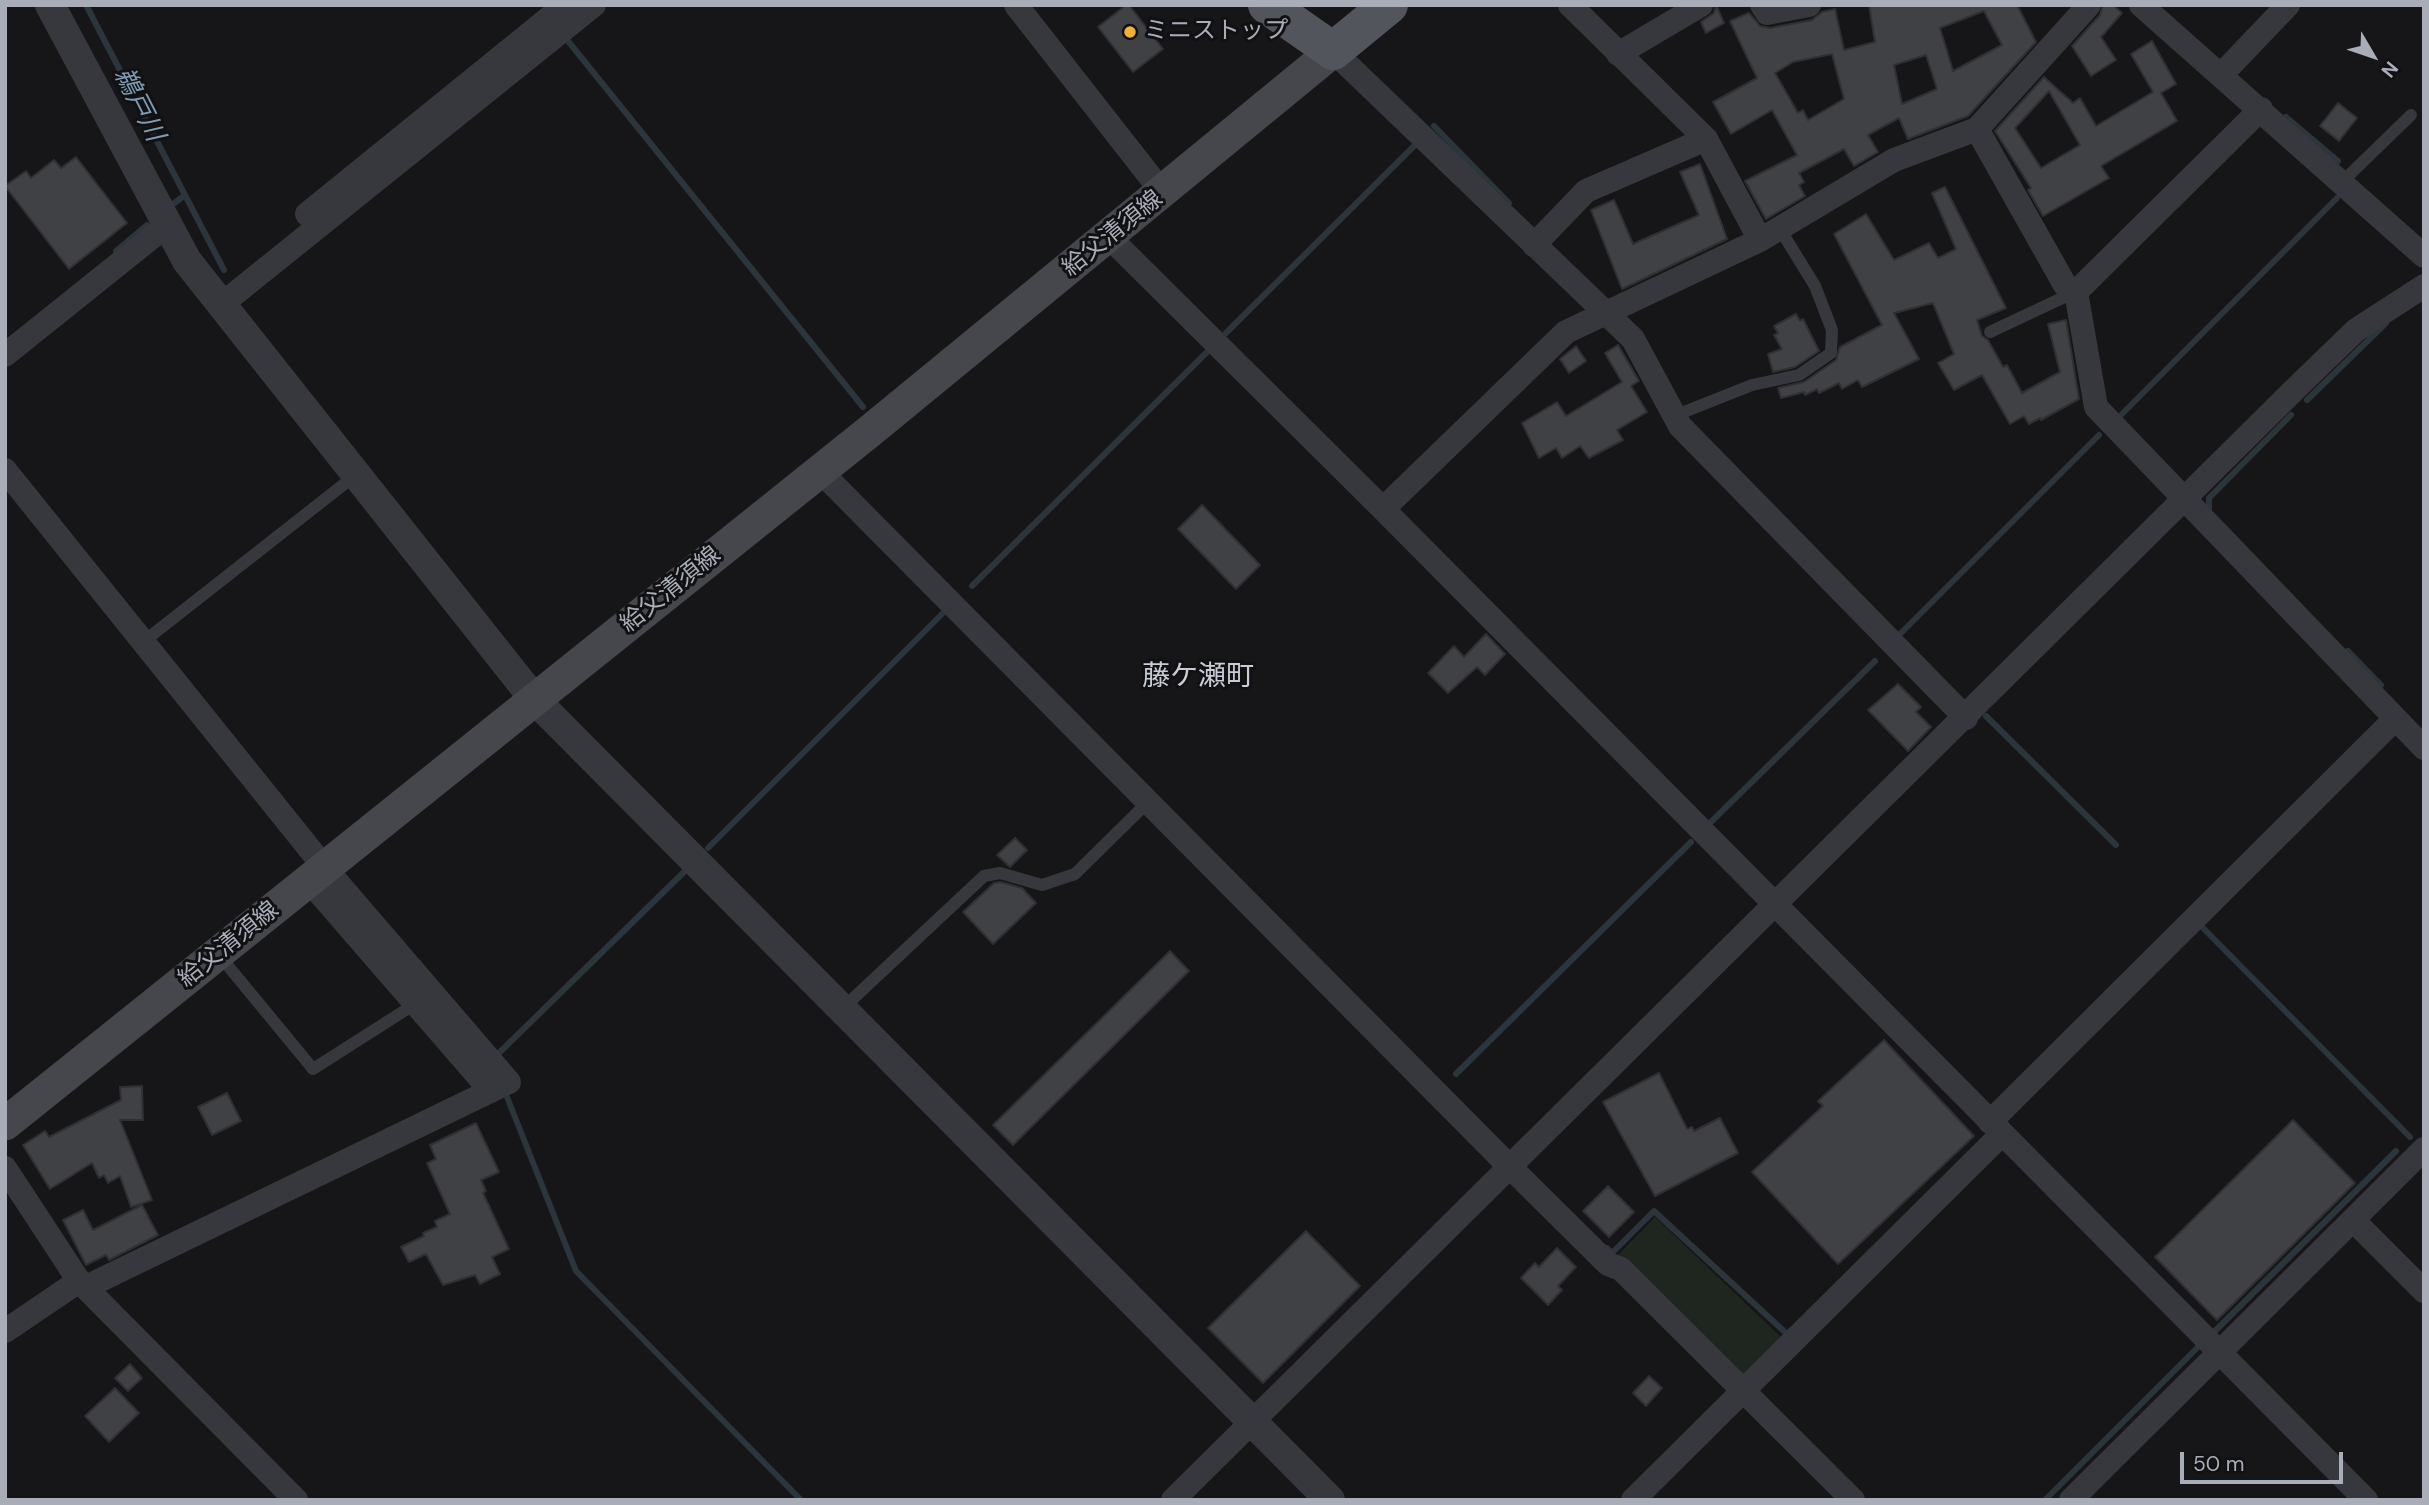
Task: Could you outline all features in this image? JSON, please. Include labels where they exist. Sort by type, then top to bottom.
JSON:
[{"type":"main road","points":[[1267,5],[1333,51],[1389,5]]},
{"type":"main road","name":"給父清須線","points":[[5,1124],[1110,238],[1333,51]]},
{"type":"street","points":[[50,5],[187,261],[535,700],[1330,1500]]},
{"type":"street","points":[[543,35],[565,5]]},
{"type":"street","points":[[217,297],[543,35],[594,5]]},
{"type":"street","points":[[1016,5],[1163,192]]},
{"type":"street","points":[[1570,5],[1706,139],[1770,234]]},
{"type":"street","points":[[1618,54],[1701,5]]},
{"type":"street","points":[[1762,5],[1767,13],[1809,5]]},
{"type":"street","points":[[1383,509],[1566,332],[1770,234],[1894,160],[1977,129],[2089,5]]},
{"type":"street","points":[[2141,5],[2222,74],[2424,256]]},
{"type":"street","points":[[2222,74],[2288,5]]},
{"type":"street","points":[[1333,51],[1633,339],[1674,416],[1688,435],[1966,718]]},
{"type":"street","points":[[2076,292],[2261,109]]},
{"type":"street","points":[[1977,129],[2065,285],[2076,292],[2096,407],[2424,748]]},
{"type":"street","points":[[1534,245],[1586,191],[1706,139]]},
{"type":"street","points":[[5,355],[166,226]]},
{"type":"street","points":[[1110,238],[1383,509],[2366,1500]]},
{"type":"street","points":[[1173,1500],[2356,330],[2424,286]]},
{"type":"street","points":[[5,470],[144,642],[415,1004],[491,1091]]},
{"type":"street","points":[[820,471],[1511,1168],[1608,1264],[1621,1269],[1853,1500]]},
{"type":"street","points":[[1633,1500],[1743,1391],[2395,719]]},
{"type":"street","points":[[5,1331],[83,1284],[509,1082],[317,874]]},
{"type":"street","points":[[2071,1500],[2424,1149]]},
{"type":"street","points":[[5,1168],[83,1284],[296,1500]]},
{"type":"street","points":[[2353,1220],[2424,1291]]},
{"type":"lane","points":[[2343,182],[2411,115]]},
{"type":"lane","points":[[1674,416],[1752,384],[1799,374],[1830,353],[1832,330],[1815,286],[1770,234]]},
{"type":"lane","points":[[1990,332],[2076,292]]},
{"type":"lane","points":[[144,642],[357,474]]},
{"type":"lane","points":[[842,1009],[984,876],[1000,873],[1042,886],[1075,874],[1149,801]]},
{"type":"lane","points":[[218,954],[313,1069],[415,1004]]},
{"type":"shaded area","points":[[1655,1217],[1784,1340],[1749,1375],[1739,1376],[1617,1256]]},
{"type":"building","points":[[1129,5],[1163,49],[1133,72],[1098,27]]},
{"type":"building","points":[[1716,5],[1724,23],[1706,33],[1701,22],[1714,13]]},
{"type":"building","points":[[1869,5],[2017,5],[2036,42],[1968,116],[1908,139],[1899,118],[1868,135],[1878,152],[1854,166],[1844,149],[1799,173],[1804,182],[1799,185],[1805,196],[1766,219],[1745,181],[1797,155],[1772,110],[1731,134],[1713,102],[1757,78],[1730,21],[1749,13],[1760,26],[1770,28],[1812,20],[1822,12],[1835,9],[1844,50],[1875,42]],"holes":[[[1984,11],[2002,45],[1953,71],[1940,28]],[[1832,54],[1844,99],[1808,120],[1803,110],[1798,113],[1775,73],[1793,62]],[[1926,55],[1937,89],[1902,104],[1894,65]]]},
{"type":"building","points":[[2103,5],[2113,5],[2122,13],[2101,37],[2116,60],[2091,76],[2072,46],[2100,15]]},
{"type":"building","points":[[2152,41],[2176,84],[2161,93],[2177,121],[2101,166],[2109,178],[2043,216],[2028,190],[2031,188],[1995,131],[2044,77],[2073,103],[2080,98],[2096,126],[2153,92],[2131,54]],"holes":[[[2049,91],[2080,145],[2041,168],[2015,128]]]},
{"type":"building","points":[[2338,103],[2357,118],[2339,141],[2320,126]]},
{"type":"building","points":[[76,157],[127,223],[69,269],[5,186],[26,171],[31,178],[54,160],[61,168]]},
{"type":"building","points":[[1700,164],[1727,239],[1622,289],[1591,210],[1614,200],[1633,244],[1699,215],[1680,172]]},
{"type":"building","points":[[1945,187],[2006,308],[1977,320],[1982,336],[1988,340],[2003,367],[2007,365],[2022,393],[2060,372],[2048,324],[2066,320],[2079,399],[2041,420],[2040,418],[2029,424],[2024,416],[2010,424],[1982,375],[1954,390],[1938,363],[1954,354],[1933,303],[1894,313],[1919,359],[1862,387],[1858,380],[1842,389],[1839,383],[1819,393],[1817,389],[1805,395],[1804,392],[1781,398],[1778,388],[1804,382],[1836,360],[1840,347],[1882,325],[1834,234],[1866,214],[1894,260],[1929,243],[1938,258],[1956,249],[1932,193]]},
{"type":"building","points":[[1796,314],[1800,321],[1803,319],[1819,351],[1795,367],[1773,372],[1768,354],[1782,349],[1774,335],[1778,333],[1774,326]]},
{"type":"building","points":[[1618,345],[1639,381],[1631,386],[1647,412],[1617,430],[1623,440],[1589,458],[1580,446],[1562,458],[1556,448],[1539,458],[1522,423],[1557,402],[1566,416],[1622,382],[1605,353]]},
{"type":"building","points":[[1576,346],[1586,361],[1569,373],[1560,359]]},
{"type":"building","points":[[1202,505],[1260,565],[1236,589],[1178,529]]},
{"type":"building","points":[[1486,634],[1505,654],[1485,675],[1477,667],[1448,693],[1428,673],[1454,646],[1464,657]]},
{"type":"building","points":[[1898,684],[1921,707],[1916,712],[1931,727],[1908,751],[1868,710]]},
{"type":"building","points":[[1015,838],[1027,850],[1010,867],[997,855]]},
{"type":"building","points":[[994,883],[1022,888],[1036,903],[993,944],[963,912]]},
{"type":"building","points":[[1170,951],[1189,971],[1013,1145],[993,1125]]},
{"type":"building","points":[[1884,1040],[1974,1136],[1838,1264],[1752,1172],[1823,1106],[1818,1101]]},
{"type":"building","points":[[1659,1073],[1687,1129],[1692,1127],[1694,1131],[1720,1118],[1738,1153],[1655,1196],[1603,1102]]},
{"type":"building","points":[[142,1086],[143,1120],[120,1120],[152,1200],[131,1207],[120,1176],[108,1183],[104,1175],[99,1178],[92,1163],[50,1189],[23,1145],[45,1131],[49,1137],[121,1100],[120,1087]]},
{"type":"building","points":[[227,1093],[241,1121],[212,1135],[198,1107]]},
{"type":"building","points":[[2293,1120],[2355,1183],[2217,1320],[2155,1257]]},
{"type":"building","points":[[476,1123],[499,1172],[481,1180],[486,1191],[483,1193],[509,1249],[492,1257],[500,1274],[480,1284],[475,1275],[443,1285],[426,1254],[409,1262],[401,1247],[424,1236],[423,1233],[437,1227],[435,1221],[450,1214],[427,1163],[436,1159],[430,1145]]},
{"type":"building","points":[[1608,1186],[1634,1212],[1609,1237],[1583,1211]]},
{"type":"building","points":[[142,1205],[158,1235],[109,1260],[106,1255],[86,1265],[63,1220],[83,1210],[93,1230]]},
{"type":"building","points":[[1306,1231],[1360,1286],[1263,1383],[1208,1328]]},
{"type":"building","points":[[1557,1248],[1576,1267],[1558,1286],[1562,1290],[1548,1305],[1521,1278],[1535,1263],[1539,1267]]},
{"type":"building","points":[[130,1364],[142,1378],[128,1391],[115,1378]]},
{"type":"building","points":[[1649,1376],[1662,1388],[1646,1406],[1633,1393]]},
{"type":"building","points":[[115,1388],[139,1413],[109,1442],[85,1416]]},
{"type":"waterway","name":"鵜戸川","points":[[86,5],[224,270]]},
{"type":"waterway","points":[[568,41],[863,407]]},
{"type":"waterway","points":[[2286,117],[2338,161]]},
{"type":"waterway","points":[[1434,126],[1509,203]]},
{"type":"waterway","points":[[1226,333],[1415,145]]},
{"type":"waterway","points":[[173,204],[185,195]]},
{"type":"waterway","points":[[2116,420],[2337,198]]},
{"type":"waterway","points":[[116,251],[147,225]]},
{"type":"waterway","points":[[2307,400],[2386,323]]},
{"type":"waterway","points":[[972,586],[1206,353]]},
{"type":"waterway","points":[[2209,512],[2209,498],[2291,415]]},
{"type":"waterway","points":[[1900,634],[2099,435]]},
{"type":"waterway","points":[[708,848],[943,613]]},
{"type":"waterway","points":[[2348,651],[2381,685]]},
{"type":"waterway","points":[[1711,822],[1875,661]]},
{"type":"waterway","points":[[1986,716],[2116,845]]},
{"type":"waterway","points":[[1456,1074],[1691,842]]},
{"type":"waterway","points":[[499,1053],[687,869]]},
{"type":"waterway","points":[[2200,925],[2410,1137]]},
{"type":"waterway","points":[[507,1097],[576,1271],[801,1500]]},
{"type":"waterway","points":[[2215,1331],[2396,1151]]},
{"type":"waterway","points":[[1607,1248],[1612,1253],[1654,1211],[1787,1334],[1790,1331]]},
{"type":"waterway","points":[[2045,1500],[2198,1347]]},
{"type":"place","name":"ミニストップ","points":[[1130,32]]},
{"type":"district","name":"藤ケ瀬町","points":[[1198,678]]}]
